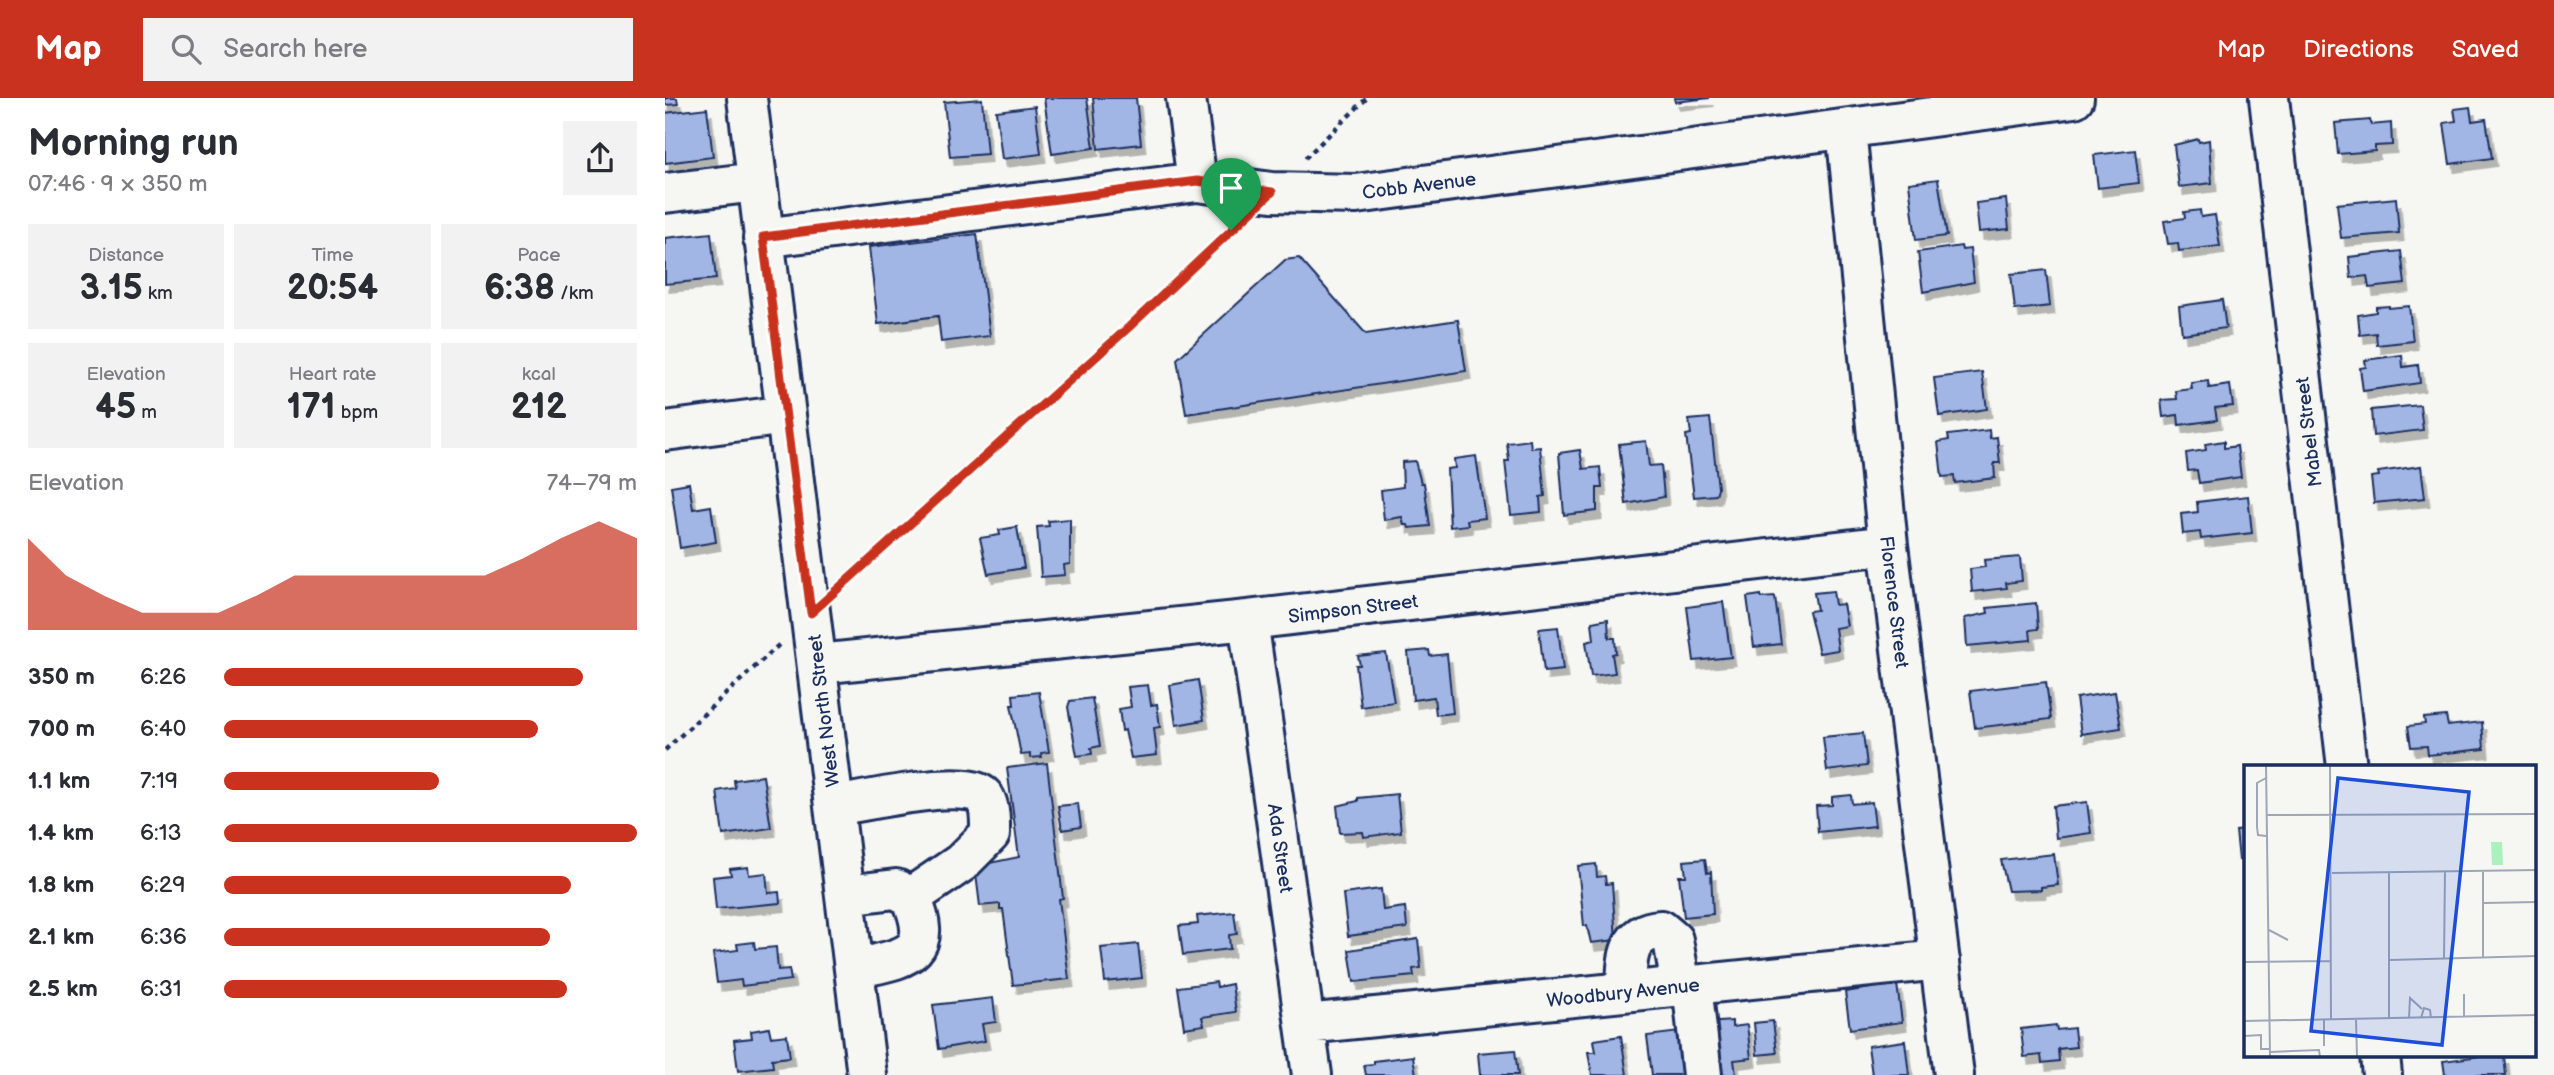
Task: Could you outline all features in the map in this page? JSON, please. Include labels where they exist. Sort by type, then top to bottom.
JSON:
[{"type":"street","name":"West North Street","points":[[747,98],[867,1075]]},
{"type":"street","points":[[1186,98],[1197,181]]},
{"type":"street","name":"Cobb Avenue","points":[[763,237],[1197,181],[1272,192],[1356,194],[2074,98]]},
{"type":"street","name":"Mabel Street","points":[[2269,98],[2347,765]]},
{"type":"street","name":"Florence Street","points":[[1846,129],[1888,545],[1954,1075]]},
{"type":"street","points":[[665,193],[757,182]]},
{"type":"street","points":[[665,431],[786,415]]},
{"type":"street","name":"Simpson Street","points":[[818,664],[1248,620],[1888,545]]},
{"type":"street","name":"Ada Street","points":[[1248,620],[1312,1075]]},
{"type":"street","points":[[835,806],[951,788],[978,792],[985,798],[990,815],[990,834],[969,856],[911,897]]},
{"type":"street","points":[[845,895],[895,889],[911,897],[917,911],[918,945],[908,957],[854,969]]},
{"type":"street","points":[[1626,991],[1629,949],[1637,938],[1650,931],[1661,930],[1673,940],[1687,985],[1703,1075]]},
{"type":"street","name":"Woodbury Avenue","points":[[1306,1024],[1940,960]]},
{"type":"path","points":[[665,750],[811,613],[1129,327],[1367,98]]},
{"type":"building","points":[[665,98],[677,98],[678,104],[665,105]]},
{"type":"building","points":[[1044,98],[1087,98],[1094,148],[1052,154]]},
{"type":"building","points":[[1093,98],[1136,98],[1141,144],[1098,149]]},
{"type":"building","points":[[1674,98],[1710,98],[1675,102]]},
{"type":"building","points":[[982,99],[987,154],[950,157],[944,102]]},
{"type":"building","points":[[1035,106],[1041,154],[1002,159],[996,111]]},
{"type":"building","points":[[2470,107],[2472,121],[2486,119],[2492,158],[2450,164],[2444,123],[2456,121],[2454,109]]},
{"type":"building","points":[[707,108],[713,157],[665,163],[665,113]]},
{"type":"building","points":[[2370,120],[2371,125],[2391,123],[2392,145],[2375,146],[2375,151],[2338,154],[2335,123]]},
{"type":"building","points":[[2198,139],[2199,142],[2209,140],[2212,183],[2179,187],[2174,145]]},
{"type":"building","points":[[2135,150],[2139,183],[2098,188],[2094,155]]},
{"type":"building","points":[[1938,179],[1947,236],[1916,240],[1909,183]]},
{"type":"building","points":[[2396,198],[2399,233],[2341,238],[2337,204]]},
{"type":"building","points":[[2006,199],[2009,229],[1979,232],[1976,203]]},
{"type":"building","points":[[2200,210],[2201,217],[2215,215],[2220,246],[2179,251],[2178,243],[2168,244],[2164,221],[2185,218],[2184,212]]},
{"type":"building","points":[[711,233],[716,279],[665,284],[665,238]]},
{"type":"building","points":[[977,234],[990,336],[941,342],[938,316],[878,324],[869,247]]},
{"type":"building","points":[[1961,246],[1962,250],[1970,249],[1974,282],[1923,292],[1918,252]]},
{"type":"building","points":[[2401,251],[2405,284],[2369,288],[2367,276],[2351,278],[2349,257]]},
{"type":"building","points":[[1299,258],[1366,334],[1458,320],[1466,371],[1186,414],[1177,359],[1285,260]]},
{"type":"building","points":[[2046,270],[2050,306],[2015,310],[2011,274]]},
{"type":"building","points":[[2222,300],[2226,328],[2182,334],[2179,306]]},
{"type":"building","points":[[2409,306],[2413,341],[2377,345],[2376,333],[2360,335],[2358,315],[2376,312],[2376,307]]},
{"type":"building","points":[[2402,355],[2403,367],[2418,365],[2420,383],[2363,391],[2360,368],[2366,367],[2365,360]]},
{"type":"building","points":[[1982,372],[1987,409],[1939,416],[1934,378]]},
{"type":"building","points":[[2208,381],[2209,388],[2230,385],[2233,406],[2215,408],[2217,420],[2179,425],[2178,415],[2163,417],[2161,400],[2177,399],[2176,391],[2192,389],[2191,383]]},
{"type":"building","points":[[2420,405],[2423,430],[2373,436],[2371,410]]},
{"type":"building","points":[[1710,418],[1718,488],[1716,495],[1694,497],[1686,435],[1691,434],[1689,420]]},
{"type":"building","points":[[1989,430],[1990,438],[1997,437],[2000,463],[1994,463],[1995,478],[1955,483],[1954,476],[1942,477],[1938,442],[1949,440],[1948,435]]},
{"type":"building","points":[[1530,440],[1531,448],[1540,447],[1545,496],[1540,497],[1541,512],[1511,515],[1505,461],[1509,461],[1507,443]]},
{"type":"building","points":[[1646,441],[1649,466],[1661,465],[1664,497],[1626,504],[1619,444]]},
{"type":"building","points":[[2224,441],[2224,448],[2237,446],[2241,477],[2199,483],[2197,470],[2188,471],[2186,453],[2206,450],[2205,444]]},
{"type":"building","points":[[1580,450],[1583,469],[1600,467],[1602,488],[1597,488],[1597,511],[1564,515],[1559,453]]},
{"type":"building","points":[[1476,456],[1485,518],[1467,520],[1468,525],[1450,527],[1447,469],[1455,468],[1454,459]]},
{"type":"building","points":[[1415,461],[1421,483],[1424,483],[1430,526],[1409,528],[1404,525],[1402,517],[1384,520],[1381,490],[1403,487],[1402,462]]},
{"type":"building","points":[[2421,466],[2425,498],[2374,503],[2371,477],[2379,476],[2378,472]]},
{"type":"building","points":[[689,483],[693,509],[711,506],[716,542],[680,548],[671,486]]},
{"type":"building","points":[[2248,496],[2252,533],[2201,539],[2200,532],[2183,534],[2181,514],[2198,512],[2197,502]]},
{"type":"building","points":[[1070,519],[1070,564],[1064,565],[1065,575],[1041,577],[1037,527],[1049,526],[1048,521]]},
{"type":"building","points":[[1017,527],[1024,568],[988,574],[980,538],[1000,535],[999,530]]},
{"type":"building","points":[[2020,557],[2022,581],[2006,583],[2007,588],[1972,592],[1970,569],[1985,567],[1984,560]]},
{"type":"building","points":[[1833,591],[1835,605],[1843,604],[1847,626],[1835,628],[1838,650],[1819,653],[1809,611],[1817,610],[1814,593]]},
{"type":"building","points":[[1761,595],[1761,598],[1775,597],[1781,644],[1754,647],[1747,597]]},
{"type":"building","points":[[1723,602],[1731,657],[1694,661],[1687,607]]},
{"type":"building","points":[[2036,603],[2038,629],[2030,630],[2031,640],[1967,646],[1965,618],[1988,613],[1987,608]]},
{"type":"building","points":[[1608,619],[1609,638],[1615,638],[1616,653],[1612,654],[1615,673],[1591,676],[1586,642],[1594,640],[1592,622]]},
{"type":"building","points":[[1558,627],[1563,670],[1544,672],[1539,629]]},
{"type":"building","points":[[1429,650],[1430,656],[1447,654],[1453,713],[1436,715],[1434,697],[1413,700],[1408,652]]},
{"type":"building","points":[[1386,653],[1394,702],[1361,707],[1356,665],[1360,665],[1358,656]]},
{"type":"building","points":[[1198,680],[1204,720],[1176,725],[1170,685]]},
{"type":"building","points":[[2046,682],[2051,719],[1975,728],[1970,691]]},
{"type":"building","points":[[1148,685],[1151,705],[1157,704],[1160,727],[1154,728],[1157,755],[1131,758],[1125,730],[1122,731],[1119,709],[1131,707],[1128,687]]},
{"type":"building","points":[[1039,692],[1049,752],[1041,753],[1042,757],[1030,758],[1030,754],[1021,755],[1011,705],[1014,705],[1013,695]]},
{"type":"building","points":[[2115,692],[2121,728],[2081,734],[2076,698]]},
{"type":"building","points":[[1092,698],[1100,746],[1091,748],[1092,754],[1077,756],[1068,707],[1070,701]]},
{"type":"building","points":[[2446,716],[2448,726],[2482,722],[2484,749],[2428,755],[2427,746],[2411,747],[2408,726],[2425,724],[2424,718]]},
{"type":"building","points":[[1863,733],[1867,766],[1827,771],[1823,737]]},
{"type":"building","points":[[1047,763],[1063,898],[1059,899],[1069,979],[1013,985],[1003,909],[1000,909],[1000,904],[980,906],[975,866],[1019,857],[1007,768]]},
{"type":"building","points":[[763,776],[771,828],[723,835],[717,791],[735,788],[734,780]]},
{"type":"building","points":[[1397,794],[1401,832],[1364,837],[1363,832],[1340,833],[1337,806],[1358,801],[1358,798]]},
{"type":"building","points":[[1851,795],[1852,804],[1872,802],[1875,826],[1818,832],[1816,806],[1832,805],[1832,797]]},
{"type":"building","points":[[2087,802],[2091,833],[2056,838],[2053,806]]},
{"type":"building","points":[[1078,804],[1081,827],[1062,830],[1058,806]]},
{"type":"building","points":[[2244,830],[2244,859],[2239,860],[2236,831]]},
{"type":"building","points":[[2054,854],[2058,885],[2041,887],[2041,890],[2008,891],[2001,860]]},
{"type":"building","points":[[1705,859],[1707,873],[1711,872],[1713,914],[1684,917],[1679,876],[1686,876],[1684,861]]},
{"type":"building","points":[[1596,864],[1597,877],[1605,876],[1606,884],[1612,883],[1616,940],[1591,943],[1587,926],[1584,926],[1578,866]]},
{"type":"building","points":[[748,867],[749,875],[766,873],[768,893],[779,892],[780,903],[716,909],[713,877],[731,875],[730,869]]},
{"type":"building","points":[[1381,889],[1383,910],[1405,907],[1407,928],[1348,936],[1343,894]]},
{"type":"building","points":[[1234,912],[1237,934],[1229,935],[1230,949],[1183,955],[1179,926],[1198,924],[1197,916]]},
{"type":"building","points":[[1418,939],[1421,968],[1413,969],[1414,976],[1354,982],[1349,950]]},
{"type":"building","points":[[754,942],[755,949],[776,947],[778,970],[789,969],[791,980],[742,986],[741,980],[717,983],[713,953],[738,950],[737,944]]},
{"type":"building","points":[[1138,944],[1142,978],[1105,982],[1101,948]]},
{"type":"building","points":[[1216,982],[1217,987],[1232,984],[1236,1012],[1202,1017],[1204,1025],[1184,1028],[1178,987]]},
{"type":"building","points":[[1897,984],[1902,1022],[1850,1029],[1845,992]]},
{"type":"building","points":[[993,998],[996,1022],[982,1024],[985,1041],[939,1049],[933,1005]]},
{"type":"building","points":[[1732,1021],[1732,1027],[1747,1025],[1751,1058],[1734,1060],[1736,1075],[1711,1075],[1706,1023]]},
{"type":"building","points":[[1773,1021],[1777,1053],[1757,1055],[1754,1023]]},
{"type":"building","points":[[2056,1025],[2057,1030],[2074,1028],[2076,1047],[2058,1049],[2059,1061],[2042,1063],[2041,1055],[2024,1057],[2021,1029]]},
{"type":"building","points":[[769,1028],[771,1037],[787,1035],[790,1057],[772,1059],[773,1067],[738,1071],[734,1040],[752,1038],[751,1031]]},
{"type":"building","points":[[1679,1032],[1684,1075],[1652,1075],[1647,1036]]},
{"type":"building","points":[[1621,1036],[1627,1075],[1592,1075],[1588,1052],[1596,1052],[1594,1040]]},
{"type":"building","points":[[1905,1041],[1909,1075],[1872,1075],[1868,1046]]},
{"type":"building","points":[[1515,1050],[1518,1075],[1480,1075],[1478,1053]]},
{"type":"building","points":[[1413,1056],[1416,1075],[1366,1075],[1364,1065],[1374,1064],[1374,1061]]},
{"type":"building","points":[[2504,1058],[2506,1075],[2445,1075],[2443,1061]]},
{"type":"route","points":[[1197,181],[1272,192],[1231,230],[1129,327],[811,613],[763,237],[1197,181]]}]
